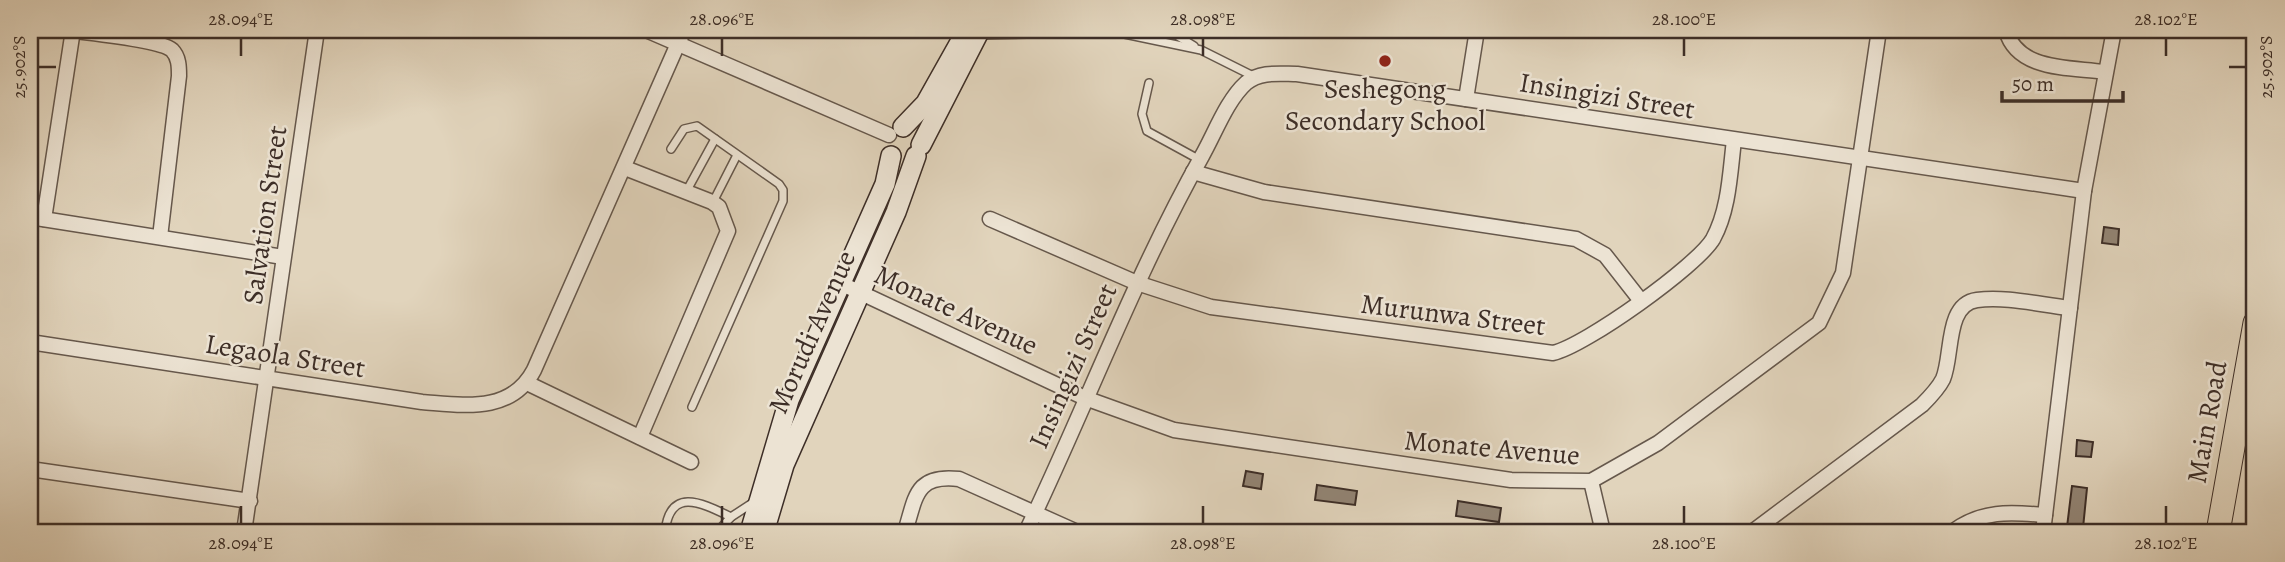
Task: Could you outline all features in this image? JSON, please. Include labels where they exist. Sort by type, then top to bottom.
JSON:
[{"type":"main road","name":"Main Road","points":[[2218,532],[2255,323]]},
{"type":"street","points":[[160,237],[179,76],[178,60],[173,51],[159,44],[70,30],[37,218],[283,257]]},
{"type":"street","name":"Salvation Street","points":[[244,532],[317,30]]},
{"type":"street","points":[[646,30],[681,36],[896,131],[913,130],[919,150],[906,161],[891,156],[887,146],[896,131],[926,103],[975,32]]},
{"type":"street","points":[[1466,99],[1477,30]]},
{"type":"street","name":"Monate Avenue","points":[[842,284],[1085,398],[1146,421],[1200,434],[1511,480],[1591,481],[1658,443],[1819,323],[1843,273],[1878,30]]},
{"type":"street","points":[[2006,30],[2009,41],[2024,58],[2104,72]]},
{"type":"street","points":[[2043,532],[2084,191],[2113,30]]},
{"type":"street","name":"Morudi Avenue","points":[[764,532],[784,465],[860,293],[919,150],[975,32]]},
{"type":"street","points":[[681,36],[625,168],[527,383],[691,462]]},
{"type":"street","name":"Insingizi Street","points":[[1026,532],[1137,284],[1196,166],[1236,95],[1255,77],[1297,74],[2084,191]]},
{"type":"street","name":"Murunwa Street","points":[[990,219],[1137,284],[1211,307],[1542,353],[1564,350],[1578,344],[1641,301],[1706,250],[1713,238],[1728,189],[1734,140]]},
{"type":"street","name":"Morudi Avenue","points":[[750,532],[789,400],[885,184],[891,156]]},
{"type":"street","points":[[1196,166],[1264,192],[1576,239],[1605,255],[1641,301]]},
{"type":"street","points":[[625,168],[712,202],[719,207],[727,223],[725,241],[640,437]]},
{"type":"street","points":[[1752,532],[1922,405],[1937,389],[1946,369],[1955,321],[1962,306],[1986,299],[2070,308]]},
{"type":"street","name":"Legaola Street","points":[[30,342],[422,402],[463,405],[505,400],[527,383]]},
{"type":"street","points":[[30,469],[250,500]]},
{"type":"street","points":[[905,532],[917,496],[930,479],[959,479],[1034,515],[1077,532]]},
{"type":"street","points":[[1591,481],[1603,532]]},
{"type":"street","points":[[1952,532],[1965,522],[1996,512],[2045,515]]},
{"type":"lane","points":[[1168,30],[1200,50],[1255,77]]},
{"type":"lane","points":[[975,32],[1115,32],[1200,50]]},
{"type":"lane","points":[[1149,83],[1142,114],[1147,131],[1196,166]]},
{"type":"lane","points":[[671,149],[684,129],[697,126],[779,184],[783,190],[783,201],[692,407]]},
{"type":"lane","points":[[686,192],[715,139]]},
{"type":"lane","points":[[712,202],[737,155]]},
{"type":"lane","points":[[717,532],[731,517],[759,498]]},
{"type":"lane","points":[[665,532],[667,516],[673,507],[684,502],[701,503],[731,517]]},
{"type":"building","points":[[2104,227],[2119,229],[2118,245],[2102,243]]},
{"type":"building","points":[[2077,440],[2093,442],[2091,457],[2076,456]]},
{"type":"building","points":[[1246,471],[1263,474],[1261,489],[1243,486]]},
{"type":"building","points":[[1317,485],[1357,491],[1355,505],[1315,500]]},
{"type":"building","points":[[2072,486],[2087,488],[2083,528],[2067,527]]},
{"type":"building","points":[[1458,501],[1501,508],[1499,522],[1456,516]]},
{"type":"place","name":"Seshegong Secondary School","points":[[1385,61]]}]
